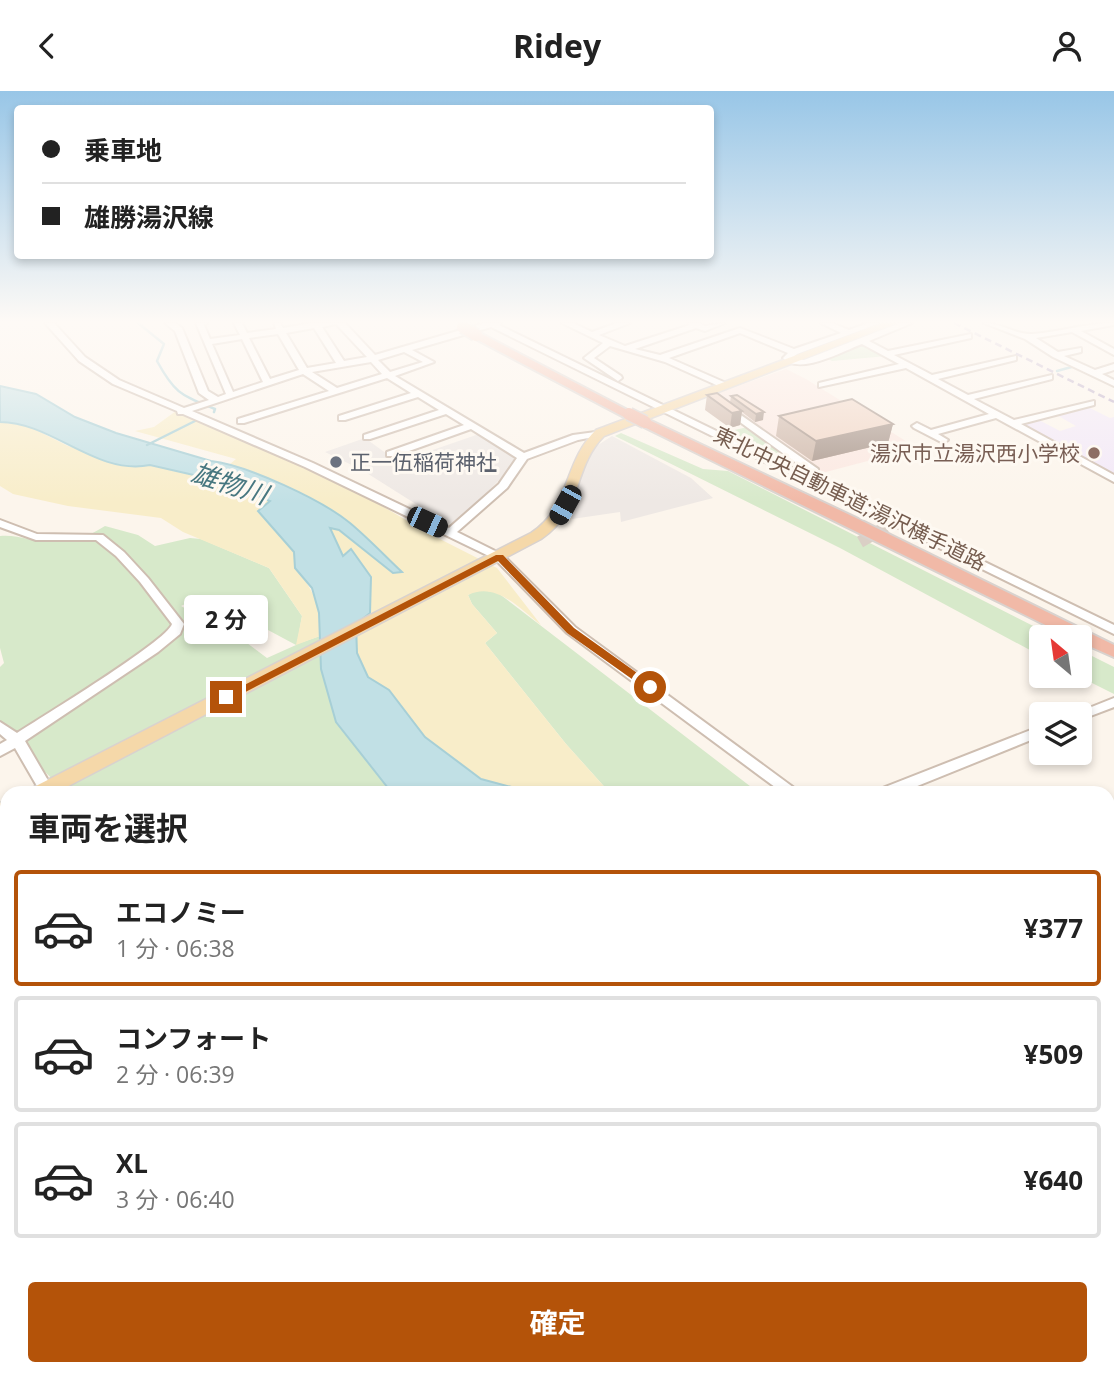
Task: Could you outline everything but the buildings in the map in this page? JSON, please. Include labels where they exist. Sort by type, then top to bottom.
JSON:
[{"type":"highway","name":"東北中央自動車道;湯沢横手道路","points":[[569,383],[1114,652]]},
{"type":"main road","points":[[57,786],[499,557],[557,519],[582,457],[600,433],[728,383]]},
{"type":"street","points":[[131,383],[197,406],[309,465],[499,557],[571,630],[784,786]]},
{"type":"street","points":[[197,406],[204,393],[200,383]]},
{"type":"street","points":[[225,383],[230,394]]},
{"type":"street","points":[[197,406],[267,383]]},
{"type":"street","points":[[323,383],[337,392]]},
{"type":"street","points":[[241,421],[367,383]]},
{"type":"street","points":[[400,383],[523,457]]},
{"type":"street","points":[[609,383],[833,490],[889,525],[1114,630]]},
{"type":"street","points":[[718,383],[723,385]]},
{"type":"street","points":[[821,385],[830,383]]},
{"type":"street","points":[[940,383],[1114,479]]},
{"type":"street","points":[[966,398],[1026,383]]},
{"type":"street","points":[[704,392],[814,471]]},
{"type":"street","points":[[342,418],[419,394]]},
{"type":"street","points":[[1011,424],[1091,403]]},
{"type":"street","points":[[367,437],[447,411]]},
{"type":"street","points":[[930,433],[995,415]]},
{"type":"street","points":[[391,454],[471,426]]},
{"type":"street","points":[[918,426],[943,440]]},
{"type":"street","points":[[450,533],[503,486],[523,457],[576,437],[600,433]]},
{"type":"street","points":[[776,464],[792,455]]},
{"type":"street","points":[[0,523],[36,537],[99,537],[128,562],[178,624],[168,638],[0,751]]},
{"type":"street","points":[[1092,711],[1114,702]]},
{"type":"street","points":[[0,727],[18,741],[46,786]]},
{"type":"street","points":[[902,786],[1029,735]]},
{"type":"shaded area","points":[[747,383],[812,383],[917,448],[822,473],[713,395]]},
{"type":"shaded area","name":"湯沢市立湯沢西小学校","points":[[1086,406],[1110,418],[1114,417],[1114,475],[1020,424],[1037,419],[1060,431],[1076,426],[1055,414]]},
{"type":"shaded area","points":[[479,434],[519,459],[477,503],[452,524],[362,470],[325,452],[365,438],[398,462]]},
{"type":"shaded area","points":[[612,436],[691,478],[713,498],[621,522],[620,512],[572,519],[570,510],[589,454]]},
{"type":"green space","points":[[748,427],[784,455],[772,458],[721,433]]},
{"type":"green space","points":[[621,433],[703,469],[728,471],[1031,625],[1029,625],[1029,650],[840,548],[615,436]]},
{"type":"green space","points":[[105,526],[138,535],[155,546],[190,538],[201,539],[269,568],[302,616],[297,644],[320,636],[321,669],[336,722],[386,786],[60,786],[0,729],[0,667],[4,663],[0,648],[0,536],[59,542],[85,536]],"holes":[[[204,595],[220,595],[251,621],[296,645],[267,658],[243,640],[181,606]]]},
{"type":"green space","points":[[477,590],[497,592],[750,786],[604,786],[566,744],[485,643],[497,633],[472,604],[468,595]]},
{"type":"green space","points":[[1092,656],[1114,667],[1114,694],[1092,683]]},
{"type":"sand","points":[[176,411],[339,481],[430,534],[497,568],[541,625],[498,594],[478,592],[468,595],[472,604],[497,633],[485,643],[566,744],[604,786],[508,786],[481,779],[425,737],[389,690],[368,677],[357,653],[350,549],[343,556],[329,528],[339,530],[393,573],[401,572],[262,477],[230,464],[236,459],[135,431],[154,427]]},
{"type":"sand","points":[[0,422],[28,426],[68,446],[139,467],[150,465],[220,481],[271,501],[258,512],[294,552],[295,568],[308,584],[315,599],[320,636],[296,645],[302,616],[269,568],[183,532],[161,518],[68,506],[13,494],[0,486]]},
{"type":"water","name":"雄物川","points":[[0,386],[36,394],[75,417],[116,433],[263,476],[322,504],[350,523],[402,572],[393,573],[339,530],[330,528],[343,556],[351,549],[371,577],[370,613],[356,624],[357,653],[368,677],[389,690],[425,737],[481,779],[508,786],[386,786],[336,722],[321,669],[319,613],[312,588],[295,568],[294,552],[258,511],[270,501],[220,481],[150,465],[111,463],[38,430],[0,422]]},
{"type":"waterway","points":[[171,383],[186,396],[215,409],[214,412]]},
{"type":"waterway","points":[[147,445],[195,421]]},
{"type":"tunnel","points":[[860,542],[886,527]]},
{"type":"railway","points":[[1075,383],[1114,402]]},
{"type":"place","name":"湯沢市立湯沢西小学校","points":[[1094,453]]},
{"type":"place","name":"正一伍稲荷神社","points":[[336,462]]},
{"type":"route","points":[[226,697],[499,557],[571,630],[650,687]]}]
